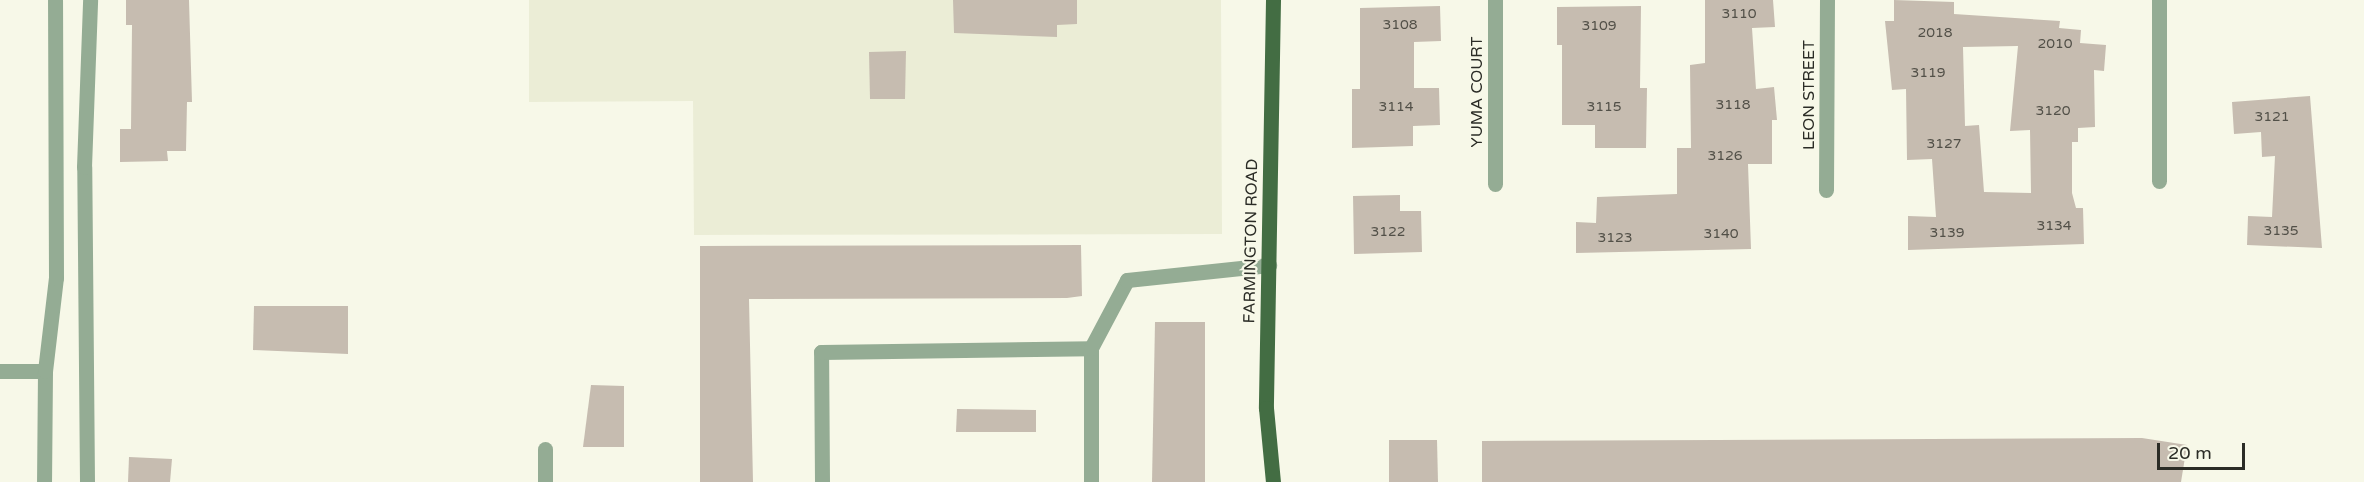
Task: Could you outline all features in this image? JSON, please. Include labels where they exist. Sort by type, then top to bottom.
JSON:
[{"type":"main road","name":"FARMINGTON ROAD","points":[[1273,0],[1266,408],[1273,482]]},
{"type":"street","points":[[44,482],[45,371],[56,278],[55,0]]},
{"type":"street","points":[[87,482],[84,167],[90,0]]},
{"type":"street","name":"YUMA COURT","points":[[1495,0],[1495,184]]},
{"type":"street","name":"LEON STREET","points":[[1826,190],[1827,0]]},
{"type":"street","points":[[2158,181],[2159,0]]},
{"type":"street","points":[[1091,482],[1091,348],[1127,280],[1269,265]]},
{"type":"street","points":[[822,482],[820,352],[1091,348]]},
{"type":"street","points":[[0,371],[45,371]]},
{"type":"street","points":[[545,448],[545,482]]},
{"type":"shaded area","points":[[529,0],[1221,0],[1222,234],[694,235],[693,101],[529,102]]},
{"type":"building","points":[[126,0],[189,0],[192,102],[187,102],[186,151],[167,151],[168,161],[120,162],[120,129],[131,129],[132,25],[126,25]]},
{"type":"building","points":[[953,0],[1077,0],[1077,24],[1057,25],[1057,37],[954,33]]},
{"type":"building","points":[[1705,0],[1773,0],[1775,27],[1752,28],[1756,89],[1774,87],[1777,120],[1772,120],[1772,164],[1748,164],[1751,249],[1576,253],[1576,222],[1596,223],[1597,197],[1677,194],[1677,148],[1691,148],[1690,65],[1705,63]]},
{"type":"building","points":[[1894,0],[1954,2],[1954,14],[2060,21],[2059,28],[2081,30],[2080,43],[2106,45],[2104,71],[2094,70],[2095,127],[2078,128],[2078,142],[2072,142],[2072,193],[2076,208],[2083,208],[2084,244],[1908,250],[1908,216],[1936,217],[1932,159],[1907,160],[1906,89],[1892,90],[1885,21],[1894,21]],"holes":[[[2018,46],[2010,131],[2030,130],[2031,193],[1984,192],[1979,125],[1965,126],[1963,47]]]},
{"type":"building","points":[[1440,6],[1441,41],[1414,42],[1414,88],[1439,88],[1440,125],[1413,126],[1413,146],[1352,148],[1352,89],[1360,89],[1360,8]]},
{"type":"building","points":[[1641,6],[1640,88],[1647,88],[1646,148],[1595,148],[1595,125],[1562,125],[1562,45],[1557,45],[1557,7]]},
{"type":"building","points":[[906,51],[905,99],[870,99],[869,52]]},
{"type":"building","points":[[2310,96],[2322,248],[2247,245],[2248,216],[2272,217],[2275,156],[2262,157],[2261,132],[2234,134],[2232,102]]},
{"type":"building","points":[[1400,195],[1400,211],[1421,211],[1422,252],[1354,254],[1353,196]]},
{"type":"building","points":[[1081,245],[1082,296],[1067,298],[749,299],[753,482],[700,482],[700,246]]},
{"type":"building","points":[[254,306],[348,306],[348,354],[253,350]]},
{"type":"building","points":[[1155,322],[1205,322],[1205,482],[1152,482]]},
{"type":"building","points":[[591,385],[624,386],[624,447],[583,447]]},
{"type":"building","points":[[957,409],[1036,410],[1036,432],[956,432]]},
{"type":"building","points":[[2142,438],[2187,445],[2181,482],[1482,482],[1482,441]]},
{"type":"building","points":[[1389,440],[1437,440],[1438,482],[1389,482]]},
{"type":"building","points":[[129,457],[172,459],[170,482],[128,482]]}]
